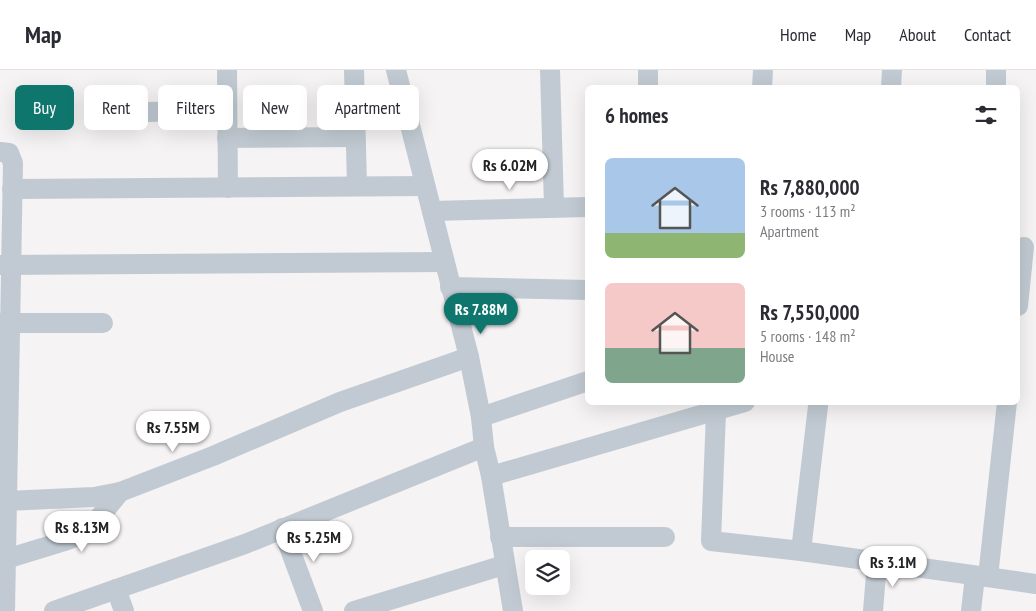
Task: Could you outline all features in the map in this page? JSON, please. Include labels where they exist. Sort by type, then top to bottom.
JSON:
[{"type":"street","points":[[227,70],[227,85]]},
{"type":"street","points":[[354,70],[357,185]]},
{"type":"street","points":[[396,70],[469,358],[481,417],[484,447],[491,476],[513,611]]},
{"type":"street","points":[[550,70],[554,206]]},
{"type":"street","points":[[648,70],[648,85]]},
{"type":"street","points":[[762,85],[763,70]]},
{"type":"street","points":[[891,85],[892,70]]},
{"type":"street","points":[[996,70],[996,85]]},
{"type":"street","points":[[227,130],[228,188]]},
{"type":"street","points":[[227,138],[355,137]]},
{"type":"street","points":[[0,152],[9,153],[12,158],[12,189],[5,265],[5,611]]},
{"type":"street","points":[[12,189],[425,186]]},
{"type":"street","points":[[432,211],[554,206],[585,207]]},
{"type":"street","points":[[1020,291],[1026,246]]},
{"type":"street","points":[[5,265],[444,262]]},
{"type":"street","points":[[450,287],[585,290]]},
{"type":"street","points":[[5,323],[103,323]]},
{"type":"street","points":[[6,501],[94,497],[120,492],[213,456],[340,402],[469,358]]},
{"type":"street","points":[[481,417],[585,382]]},
{"type":"street","points":[[491,476],[736,405]]},
{"type":"street","points":[[971,611],[982,577],[1007,405]]},
{"type":"street","points":[[801,551],[818,406]]},
{"type":"street","points":[[716,412],[711,541],[801,551],[1036,584]]},
{"type":"street","points":[[56,611],[245,544],[484,447]]},
{"type":"street","points":[[6,559],[80,536],[89,530],[120,492]]},
{"type":"street","points":[[282,528],[313,611]]},
{"type":"street","points":[[500,537],[665,537]]},
{"type":"street","points":[[873,611],[877,562]]},
{"type":"street","points":[[354,611],[504,565]]},
{"type":"street","points":[[116,589],[124,611]]}]
